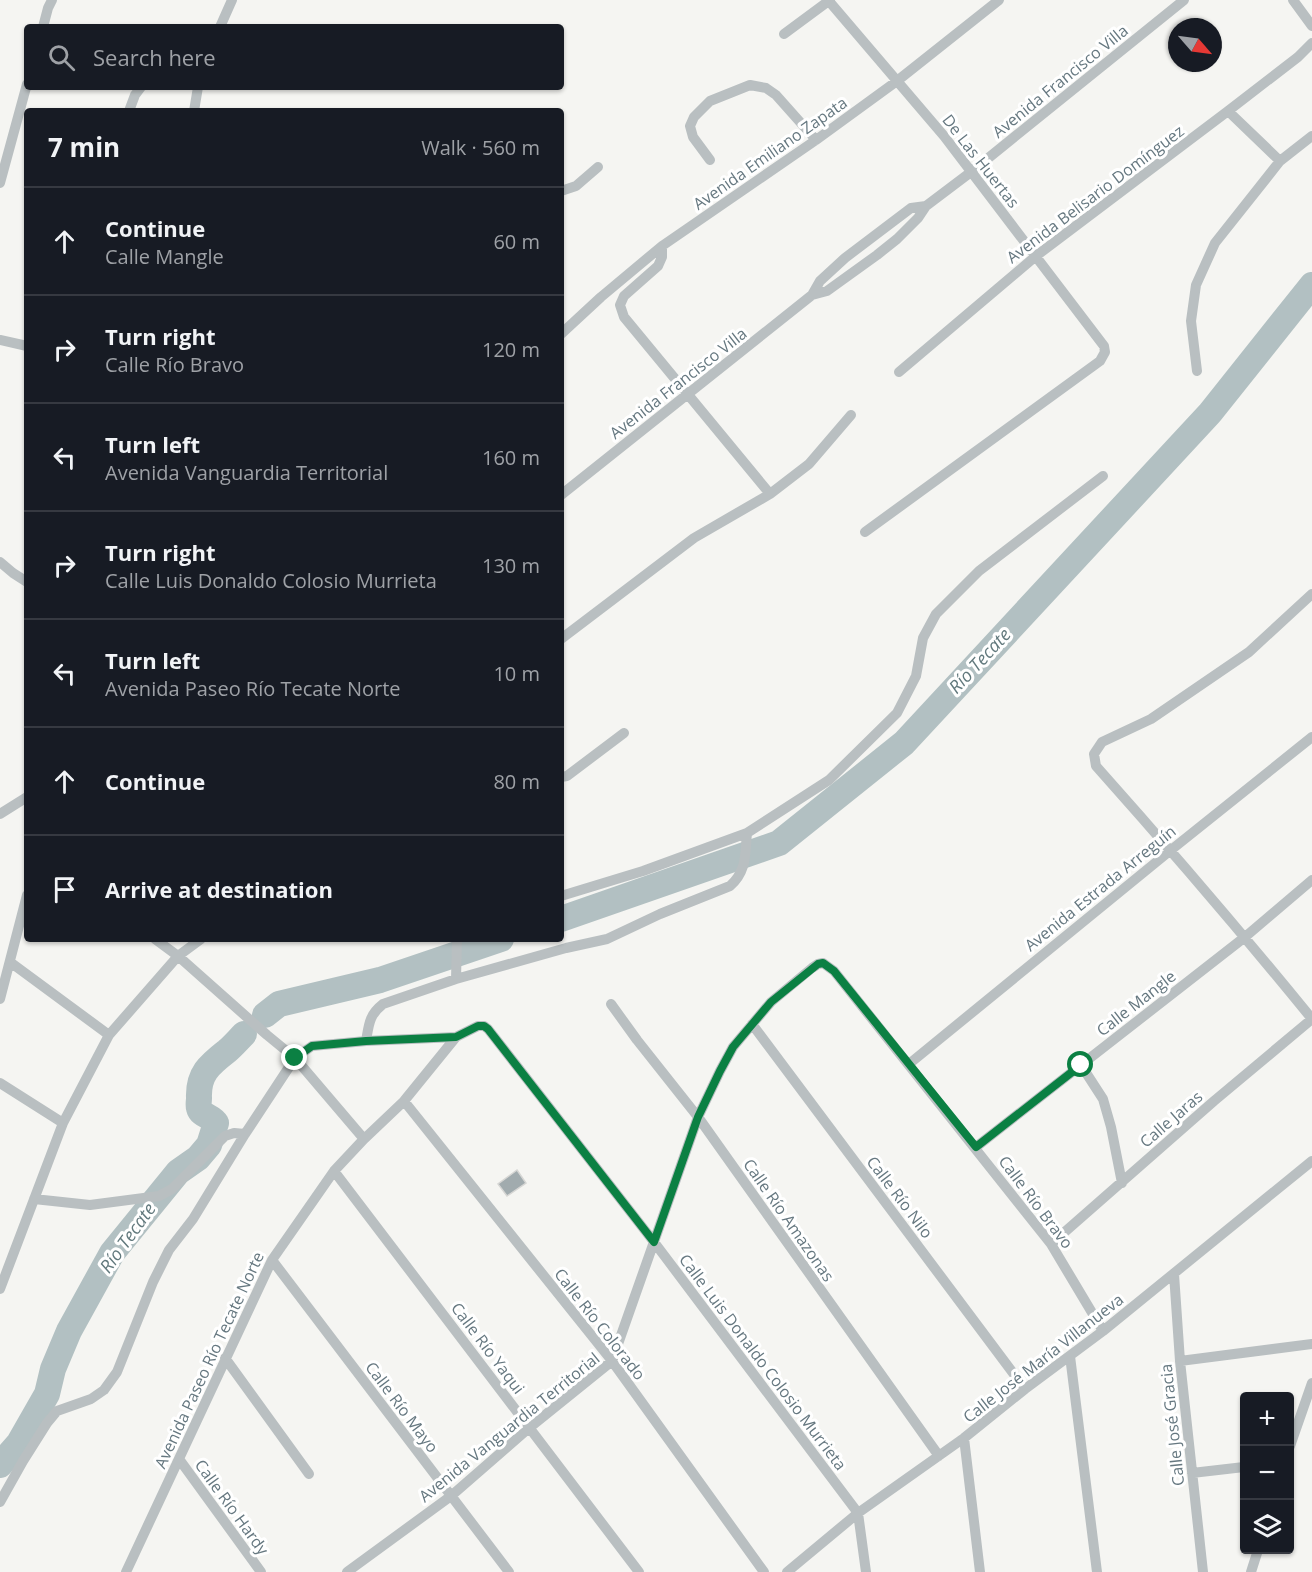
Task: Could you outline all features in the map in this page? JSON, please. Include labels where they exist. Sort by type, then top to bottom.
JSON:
[{"type":"street","points":[[44,24],[52,0]]},
{"type":"street","points":[[221,24],[232,0]]},
{"type":"street","points":[[784,34],[829,0]]},
{"type":"street","name":"De Las Huertas","points":[[829,0],[944,136],[1104,346],[1105,352],[1100,361],[865,532]]},
{"type":"street","name":"Avenida Emiliano Zapata","points":[[564,331],[662,246],[897,81],[999,0]]},
{"type":"street","name":"Avenida Francisco Villa","points":[[812,295],[827,291],[877,255],[918,218],[926,206],[1184,0]]},
{"type":"street","points":[[1293,0],[1312,26]]},
{"type":"street","name":"Avenida Belisario Domínguez","points":[[899,372],[1036,256],[1298,57],[1312,43]]},
{"type":"street","points":[[710,160],[693,136],[690,126],[694,117],[710,101],[750,85],[766,88],[776,95],[816,140]]},
{"type":"street","points":[[0,183],[25,90]]},
{"type":"street","points":[[130,108],[139,90]]},
{"type":"street","points":[[194,108],[198,90]]},
{"type":"street","points":[[1228,111],[1280,161]]},
{"type":"street","points":[[1197,371],[1191,321],[1196,285],[1215,243],[1280,161],[1312,136]]},
{"type":"street","points":[[564,190],[576,186],[598,167]]},
{"type":"street","name":"Avenida Francisco Villa","points":[[564,493],[812,295],[820,281],[853,252],[911,208],[926,206]]},
{"type":"street","points":[[662,246],[662,257],[658,266],[624,296],[621,305],[624,317],[770,494]]},
{"type":"street","points":[[0,340],[24,345]]},
{"type":"street","points":[[564,637],[694,538],[770,494],[809,464],[851,415]]},
{"type":"street","points":[[564,895],[643,871],[747,833],[829,780],[897,713],[916,676],[922,638],[936,614],[979,571],[1103,476]]},
{"type":"street","points":[[0,562],[24,580]]},
{"type":"street","points":[[1312,594],[1249,652],[1151,719],[1102,742],[1094,754],[1096,766],[1245,936],[1312,1019]]},
{"type":"street","points":[[564,776],[624,733]]},
{"type":"street","name":"Avenida Estrada Arreguín","points":[[909,1064],[1312,737]]},
{"type":"street","points":[[0,814],[24,799]]},
{"type":"street","points":[[366,1041],[370,1019],[383,1004],[456,979],[607,939],[660,914],[730,886],[738,878],[743,868],[747,833]]},
{"type":"street","name":"Calle Mangle","points":[[976,1147],[1245,936],[1312,880]]},
{"type":"street","points":[[0,999],[24,907]]},
{"type":"street","points":[[159,942],[295,1058],[364,1139]]},
{"type":"street","points":[[0,1289],[63,1123],[110,1035],[178,956],[197,942]]},
{"type":"street","points":[[456,979],[457,942]]},
{"type":"street","points":[[10,962],[110,1035]]},
{"type":"street","name":"Calle Río Bravo","points":[[818,964],[823,963],[834,971],[976,1147],[1051,1244],[1103,1331]]},
{"type":"street","name":"Avenida Vanguardia Territorial","points":[[347,1572],[451,1496],[529,1428],[612,1361],[698,1117],[720,1071],[733,1047],[771,1002],[818,964]]},
{"type":"street","name":"Calle Río Amazonas","points":[[612,1004],[637,1040],[698,1117],[939,1456]]},
{"type":"street","name":"Calle Jaras","points":[[1051,1244],[1214,1101],[1312,1019]]},
{"type":"street","name":"Calle Río Nilo","points":[[752,1024],[1025,1389]]},
{"type":"street","name":"Avenida Paseo Río Tecate Norte","points":[[126,1572],[272,1260],[334,1171],[404,1101],[456,1037],[478,1026],[488,1029]]},
{"type":"street","name":"Calle Luis Donaldo Colosio Murrieta","points":[[488,1029],[654,1242],[858,1514]]},
{"type":"street","points":[[1,1497],[47,1423],[57,1411],[91,1399],[104,1390],[117,1372],[153,1282],[170,1250],[193,1219],[295,1058],[312,1046],[456,1037]]},
{"type":"street","points":[[1081,1065],[1103,1100],[1122,1182]]},
{"type":"street","points":[[0,1083],[63,1123]]},
{"type":"street","name":"Calle Río Colorado","points":[[404,1101],[612,1361],[764,1572]]},
{"type":"street","points":[[34,1199],[90,1204],[159,1196],[172,1189],[225,1136],[234,1133],[245,1134]]},
{"type":"street","name":"Calle José María Villanueva","points":[[787,1572],[858,1514],[964,1438],[1103,1331],[1312,1161]]},
{"type":"street","name":"Calle Río Yaqui","points":[[334,1171],[639,1572]]},
{"type":"street","name":"Calle Río Mayo","points":[[272,1260],[509,1572]]},
{"type":"street","name":"Calle José Gracia","points":[[1174,1274],[1180,1361],[1203,1572]]},
{"type":"street","points":[[1180,1361],[1312,1344]]},
{"type":"street","points":[[1070,1356],[1097,1572]]},
{"type":"street","points":[[225,1359],[309,1474]]},
{"type":"street","points":[[1294,1435],[1312,1383]]},
{"type":"street","points":[[964,1438],[980,1572]]},
{"type":"street","name":"Calle Río Hardy","points":[[179,1459],[261,1572]]},
{"type":"street","points":[[1192,1473],[1240,1468]]},
{"type":"street","points":[[858,1514],[866,1572]]},
{"type":"street","points":[[1251,1572],[1257,1554]]},
{"type":"building","points":[[517,1170],[526,1183],[507,1196],[498,1184]]},
{"type":"waterway","name":"Río Tecate","points":[[564,918],[779,843],[904,743],[1210,413],[1312,285]]},
{"type":"waterway","name":"Río Tecate","points":[[265,1015],[279,1004],[380,980],[492,942]]},
{"type":"waterway","name":"Río Tecate","points":[[0,1465],[19,1443],[47,1394],[53,1369],[69,1331],[112,1253],[178,1172],[198,1158],[209,1145],[216,1123],[199,1108],[200,1082],[210,1066],[244,1034]]},
{"type":"route","points":[[295,1058],[312,1046],[456,1037],[478,1026],[484,1026],[654,1242],[698,1117],[733,1047],[771,1002],[818,964],[823,963],[834,971],[976,1147],[1081,1065]]}]
